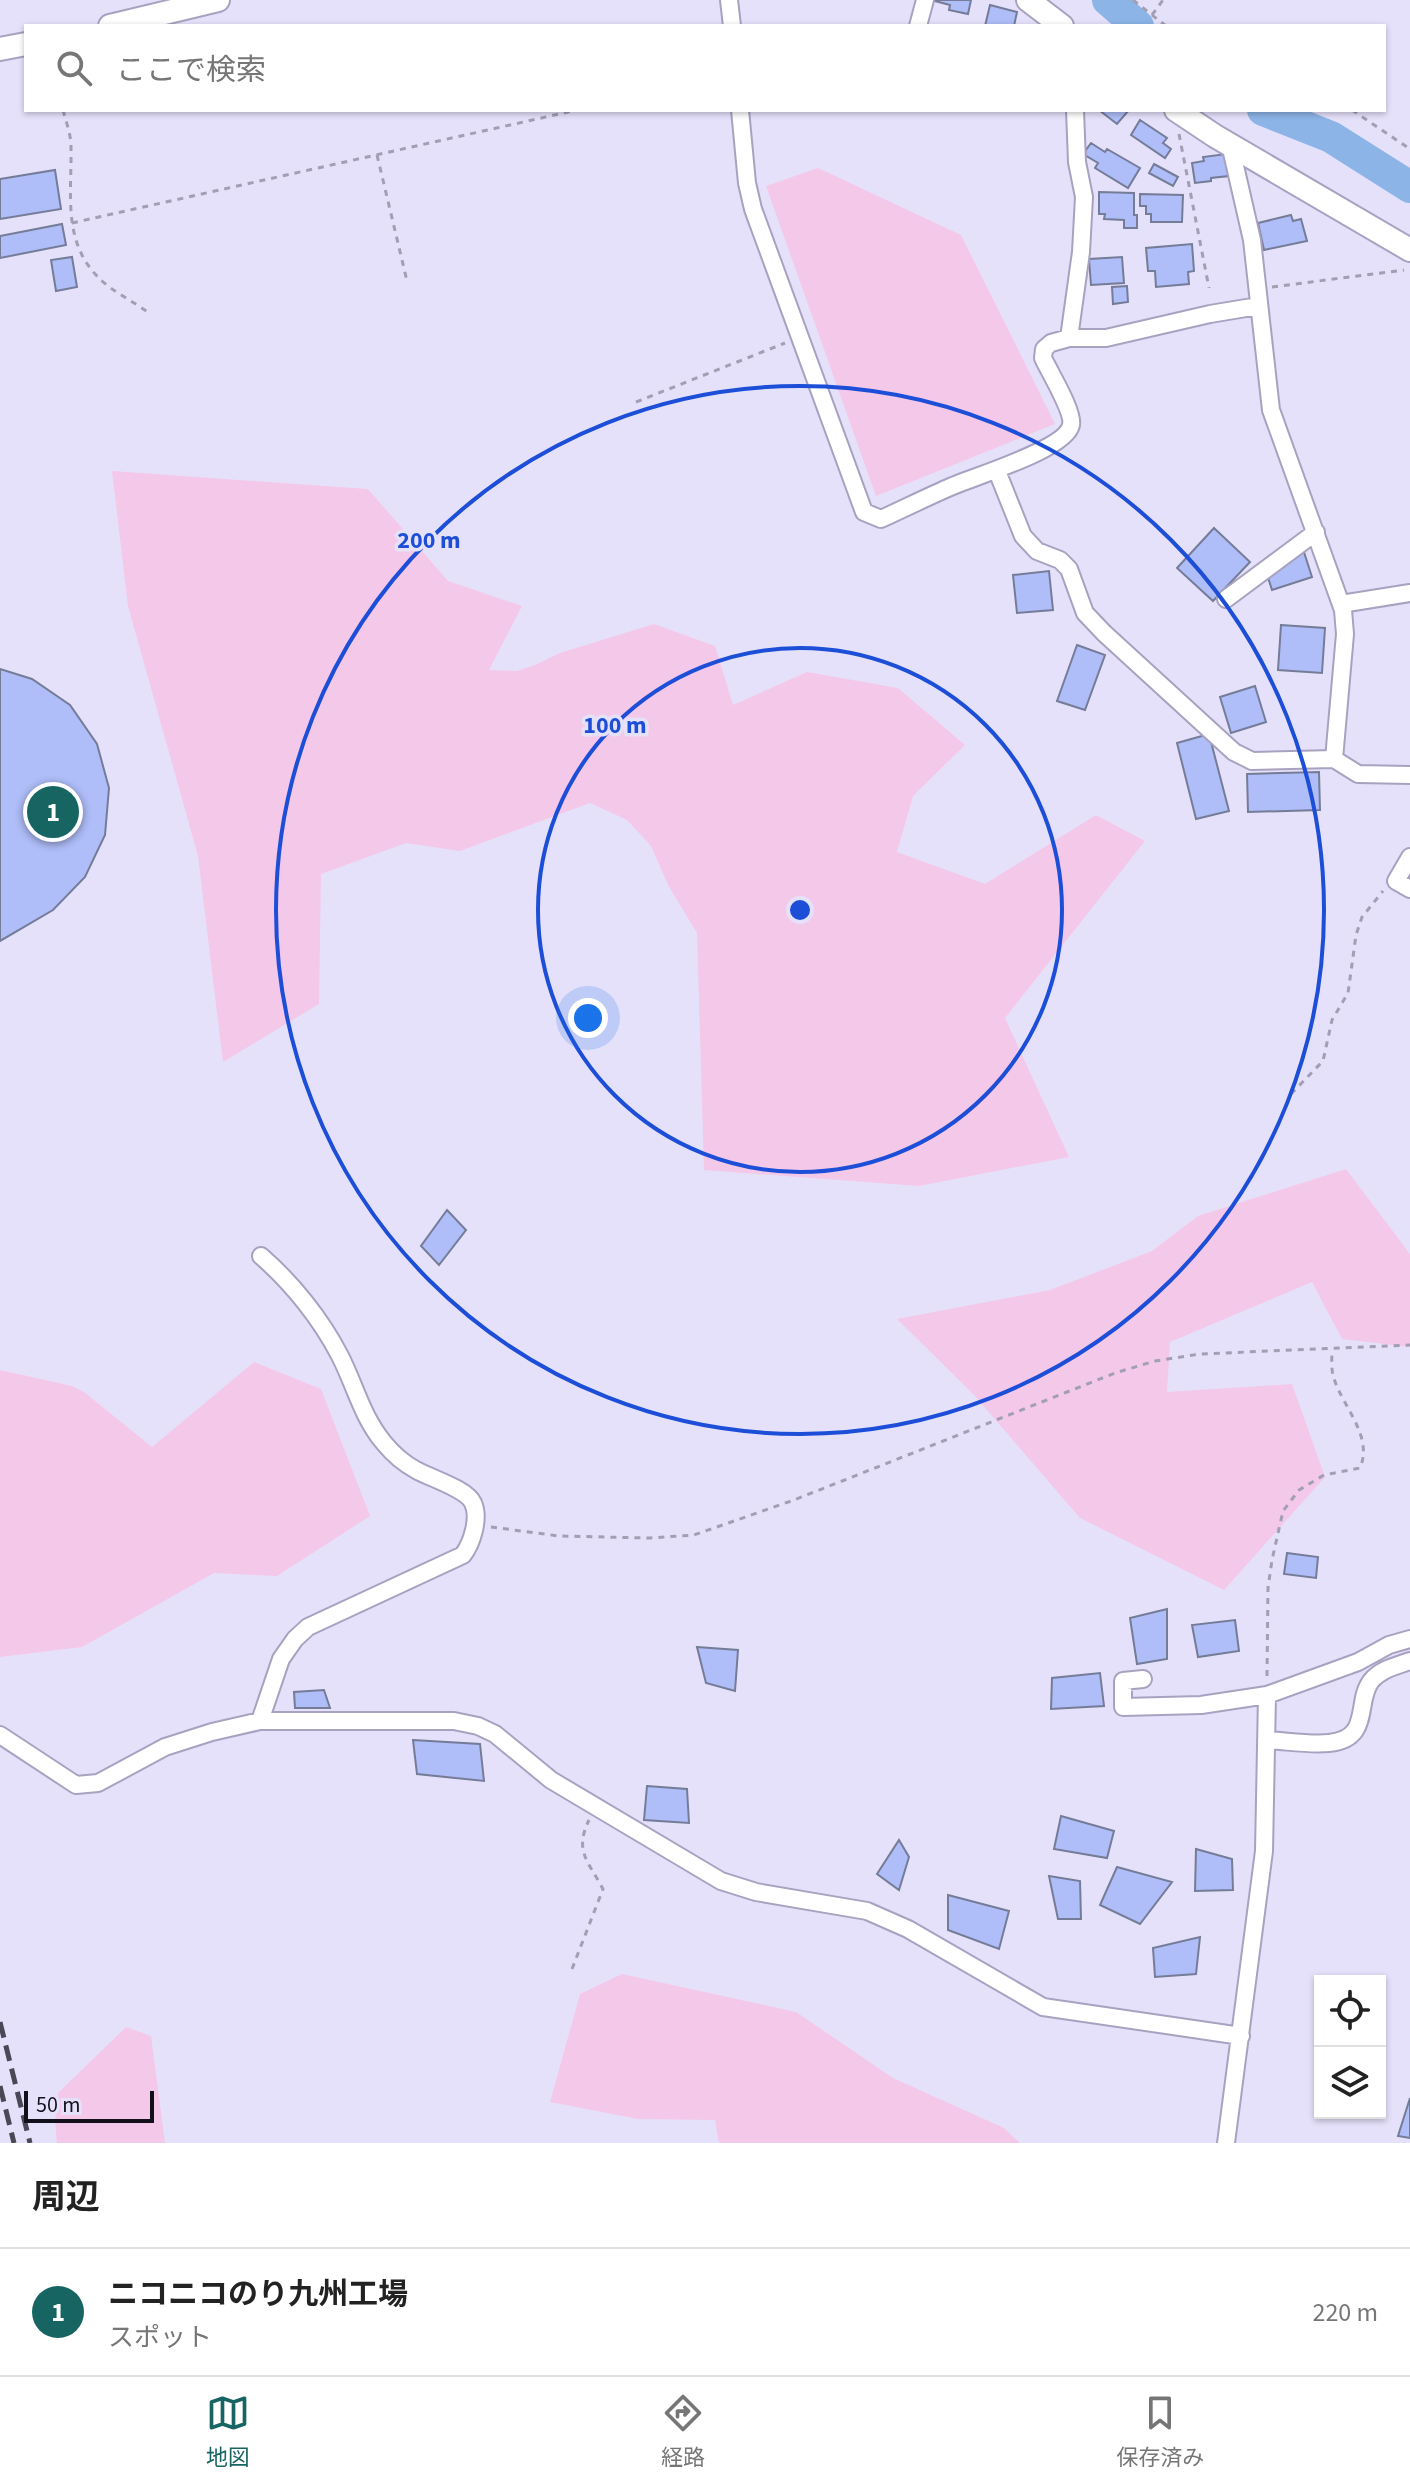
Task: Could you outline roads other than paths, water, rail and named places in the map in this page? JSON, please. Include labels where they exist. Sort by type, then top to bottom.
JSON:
[{"type":"street","points":[[118,24],[218,0]]},
{"type":"street","points":[[729,0],[732,24]]},
{"type":"street","points":[[919,24],[925,0]]},
{"type":"street","points":[[1028,0],[1059,24]]},
{"type":"street","points":[[0,49],[24,44]]},
{"type":"street","points":[[740,112],[747,183],[753,209],[864,512],[881,519],[951,486],[997,471],[1061,440],[1071,430],[1072,418],[1043,358],[1044,349],[1051,343],[1069,338],[1106,338],[1210,314],[1258,298]]},
{"type":"street","points":[[1069,338],[1081,252],[1084,197],[1077,162],[1075,112]]},
{"type":"street","points":[[1176,117],[1230,144],[1410,250]]},
{"type":"street","points":[[1230,144],[1252,240],[1271,410],[1341,604],[1345,634],[1334,759]]},
{"type":"street","points":[[997,471],[1023,536],[1037,551],[1060,560],[1069,569],[1085,613],[1234,752],[1252,761],[1334,759],[1358,774],[1410,775]]},
{"type":"street","points":[[1226,599],[1316,532]]},
{"type":"street","points":[[1341,604],[1410,593]]},
{"type":"street","points":[[1403,885],[1410,857]]},
{"type":"street","points":[[260,1721],[281,1659],[295,1639],[308,1627],[332,1614],[463,1555],[470,1546],[475,1507],[469,1496],[414,1469],[393,1454],[366,1418],[339,1354],[308,1307],[261,1256]]},
{"type":"street","points":[[1143,1679],[1123,1681],[1123,1707],[1201,1705],[1267,1695],[1358,1662],[1389,1645],[1410,1639]]},
{"type":"street","points":[[1266,1740],[1332,1743],[1353,1734],[1361,1719],[1369,1683],[1383,1670],[1410,1661]]},
{"type":"street","points":[[1226,2143],[1264,1851],[1267,1695]]},
{"type":"street","points":[[0,1735],[76,1785],[98,1783],[165,1747],[260,1721],[454,1721],[478,1726],[495,1734],[551,1780],[721,1881],[756,1892],[867,1911],[908,1929],[1043,2007],[1241,2036]]},
{"type":"waterway","points":[[1108,0],[1136,24]]},
{"type":"waterway","points":[[1268,112],[1331,137],[1410,187]]},
{"type":"railway","points":[[0,2022],[30,2143]]},
{"type":"railway","points":[[0,2086],[14,2143]]},
{"type":"place","name":"ニコニコのり九州工場","points":[[53,812]]}]
